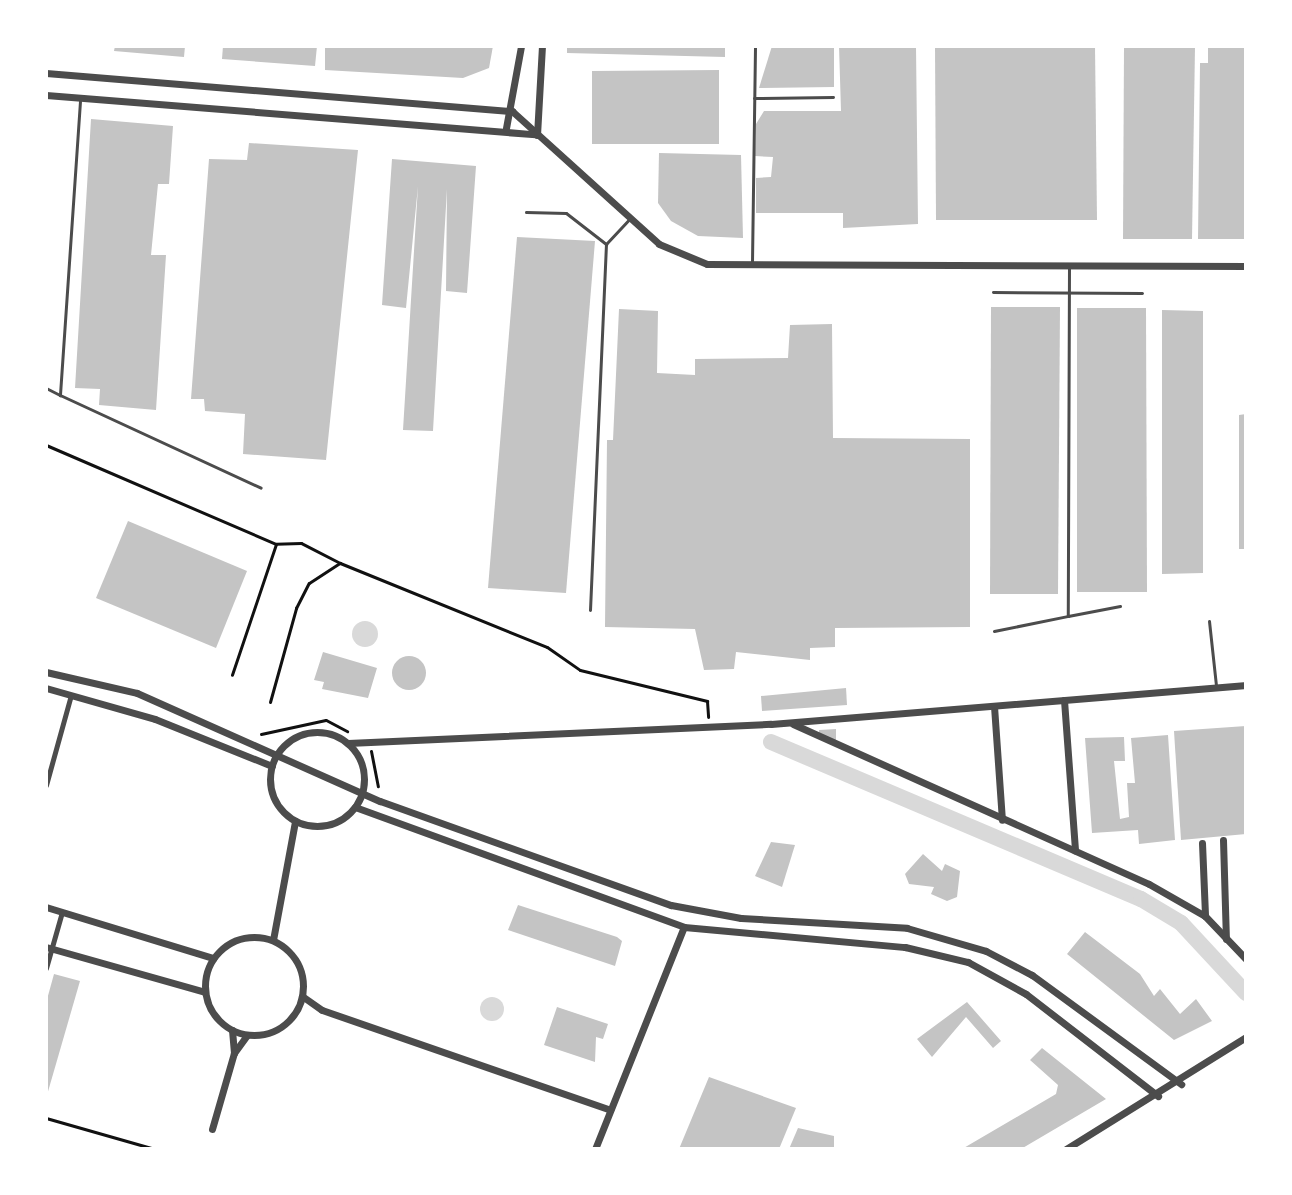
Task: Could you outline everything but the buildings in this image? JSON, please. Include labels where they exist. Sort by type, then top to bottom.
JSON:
[{"type":"street","points":[[506,128],[512,111],[521,46]]},
{"type":"street","points":[[537,135],[542,46]]},
{"type":"street","points":[[46,73],[512,111],[630,218],[684,258],[752,266],[1246,266]]},
{"type":"street","points":[[46,95],[506,128],[537,135]]},
{"type":"street","points":[[46,672],[137,693],[279,752],[362,792],[671,905],[741,918],[907,928],[960,942],[1032,975],[1181,1084]]},
{"type":"street","points":[[348,743],[357,755],[362,792],[355,807],[336,822],[309,826],[295,821],[275,800],[272,766],[279,752],[315,732],[348,743],[370,746],[791,723],[1246,685]]},
{"type":"street","points":[[46,688],[272,766]]},
{"type":"street","points":[[46,785],[71,695]]},
{"type":"street","points":[[1064,700],[1075,851]]},
{"type":"street","points":[[994,706],[1002,820]]},
{"type":"street","points":[[791,723],[1075,851],[1205,916],[1246,959]]},
{"type":"street","points":[[357,755],[370,746]]},
{"type":"street","points":[[355,807],[684,927],[905,947],[968,962],[1026,994],[1158,1096]]},
{"type":"street","points":[[273,940],[274,919],[295,846],[295,821]]},
{"type":"street","points":[[295,846],[309,826]]},
{"type":"street","points":[[1223,840],[1226,939]]},
{"type":"street","points":[[1202,843],[1205,916]]},
{"type":"street","points":[[46,907],[213,958]]},
{"type":"street","points":[[46,968],[49,948],[62,912]]},
{"type":"street","points":[[261,936],[274,919]]},
{"type":"street","points":[[595,1149],[684,927]]},
{"type":"street","points":[[261,936],[273,940],[298,963],[302,996],[297,1009],[271,1032],[247,1035],[232,1030],[214,1014],[205,992],[213,958],[234,940],[261,936]]},
{"type":"street","points":[[49,948],[205,992]]},
{"type":"street","points":[[302,996],[322,1010],[610,1110]]},
{"type":"street","points":[[297,1009],[322,1010]]},
{"type":"street","points":[[232,1030],[234,1053]]},
{"type":"street","points":[[212,1129],[234,1053],[247,1035]]},
{"type":"street","points":[[1066,1149],[1181,1084],[1246,1037]]},
{"type":"lane","points":[[752,266],[755,46]]},
{"type":"lane","points":[[60,395],[81,97]]},
{"type":"lane","points":[[754,98],[833,97]]},
{"type":"lane","points":[[526,212],[566,213],[606,244]]},
{"type":"lane","points":[[590,610],[606,244],[630,218]]},
{"type":"lane","points":[[1068,616],[1069,266]]},
{"type":"lane","points":[[993,292],[1142,293]]},
{"type":"lane","points":[[46,388],[261,488]]},
{"type":"lane","points":[[994,631],[1120,606]]},
{"type":"lane","points":[[1209,621],[1216,687]]},
{"type":"path","points":[[46,445],[276,544],[301,543],[340,563],[547,647],[580,670],[707,701],[709,726]]},
{"type":"path","points":[[232,675],[276,544]]},
{"type":"path","points":[[270,702],[296,608],[309,583],[340,563]]},
{"type":"path","points":[[256,732],[276,735],[326,720],[358,733]]},
{"type":"path","points":[[370,746],[377,785],[386,793]]},
{"type":"path","points":[[46,1118],[155,1149]]},
{"type":"shaded area","points":[[365,621],[374,625],[378,634],[374,643],[365,647],[356,643],[352,634],[356,625]]},
{"type":"shaded area","points":[[492,997],[503,1004],[504,1009],[497,1020],[492,1021],[481,1014],[480,1009],[487,998]]},
{"type":"waterway","points":[[771,742],[1141,899],[1181,923],[1246,993]]}]
